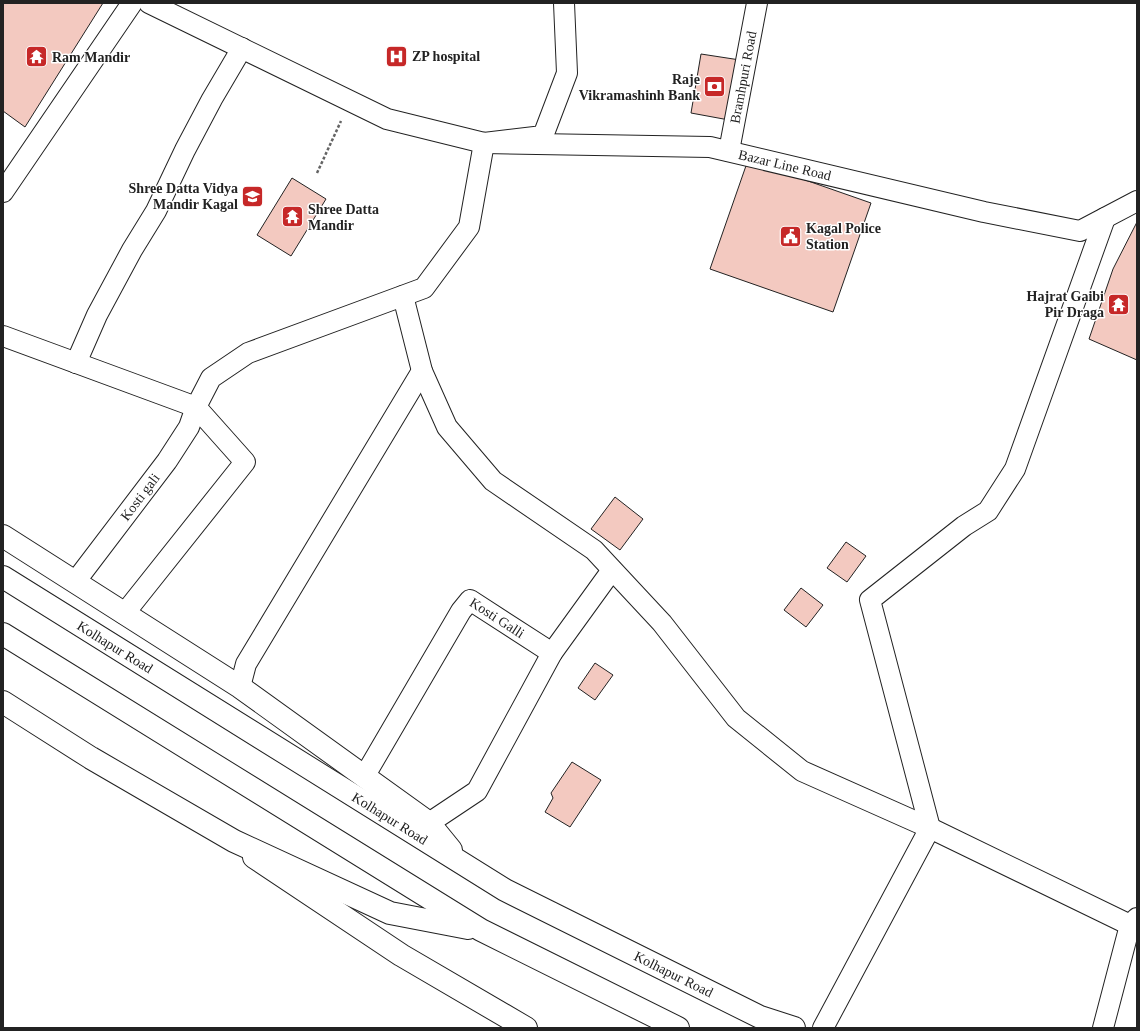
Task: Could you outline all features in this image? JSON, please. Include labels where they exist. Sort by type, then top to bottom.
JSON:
[{"type":"main road","points":[[3,536],[240,687],[429,823],[462,863]]},
{"type":"main road","name":"Kolhapur Road","points":[[3,577],[505,890],[760,1017],[794,1028]]},
{"type":"main road","points":[[3,634],[481,930],[678,1028]]},
{"type":"main road","points":[[3,702],[91,758],[234,841],[390,913],[481,930]]},
{"type":"main road","points":[[196,819],[402,955],[526,1028]]},
{"type":"street","points":[[3,192],[132,3]]},
{"type":"street","points":[[149,3],[388,119],[484,143],[543,136],[567,73],[564,3]]},
{"type":"street","name":"Bramhpuri Road","points":[[730,152],[757,3]]},
{"type":"street","points":[[76,363],[97,315],[132,250],[156,211],[188,144],[242,48]]},
{"type":"street","name":"Bazar Line Road","points":[[484,143],[710,147],[984,212],[1080,231],[1106,218]]},
{"type":"street","name":"Kosti gali","points":[[75,582],[189,428],[196,407],[211,378],[248,353],[424,288],[469,227],[484,143]]},
{"type":"street","points":[[823,1028],[930,828],[870,600],[964,526],[988,511],[1015,469],[1106,218],[1137,201]]},
{"type":"street","points":[[404,296],[422,371],[447,427],[494,481],[594,550],[662,624],[736,718],[802,771],[1134,922],[1103,1028]]},
{"type":"street","points":[[3,336],[196,407],[245,462],[124,614]]},
{"type":"street","points":[[240,687],[246,664],[422,371]]},
{"type":"street","points":[[429,823],[477,791],[552,653],[612,570]]},
{"type":"street","name":"Kosti Galli","points":[[364,776],[461,611],[470,600],[552,653]]},
{"type":"path","points":[[317,173],[351,101]]},
{"type":"building","name":"Ram Mandir","points":[[3,3],[103,3],[25,127],[3,111]]},
{"type":"building","name":"Raje Vikramashinh Bank","points":[[701,54],[740,60],[729,120],[691,113]]},
{"type":"building","name":"Kagal Police Station","points":[[748,160],[871,203],[833,312],[710,269]]},
{"type":"building","name":"Shree Datta Mandir","points":[[292,178],[326,199],[291,256],[257,235]]},
{"type":"building","name":"Hajrat Gaibi Pir Draga","points":[[1137,222],[1137,360],[1089,339],[1113,269]]},
{"type":"building","points":[[615,497],[643,519],[620,550],[591,529]]},
{"type":"building","points":[[846,542],[866,556],[847,582],[827,568]]},
{"type":"building","points":[[801,588],[823,605],[806,627],[784,610]]},
{"type":"building","points":[[595,663],[613,675],[595,700],[578,688]]},
{"type":"building","points":[[572,762],[601,780],[570,827],[545,812],[553,798],[551,793]]},
{"type":"place","name":"ZP hospital","points":[[397,56]]},
{"type":"place","name":"Ram Mandir","points":[[36,57]]},
{"type":"place","name":"Raje Vikramashinh Bank","points":[[715,87]]},
{"type":"place","name":"Shree Datta Vidya Mandir Kagal","points":[[253,196]]},
{"type":"place","name":"Shree Datta Mandir","points":[[292,217]]},
{"type":"place","name":"Kagal Police Station","points":[[791,236]]},
{"type":"place","name":"Hajrat Gaibi Pir Draga","points":[[1119,304]]}]
